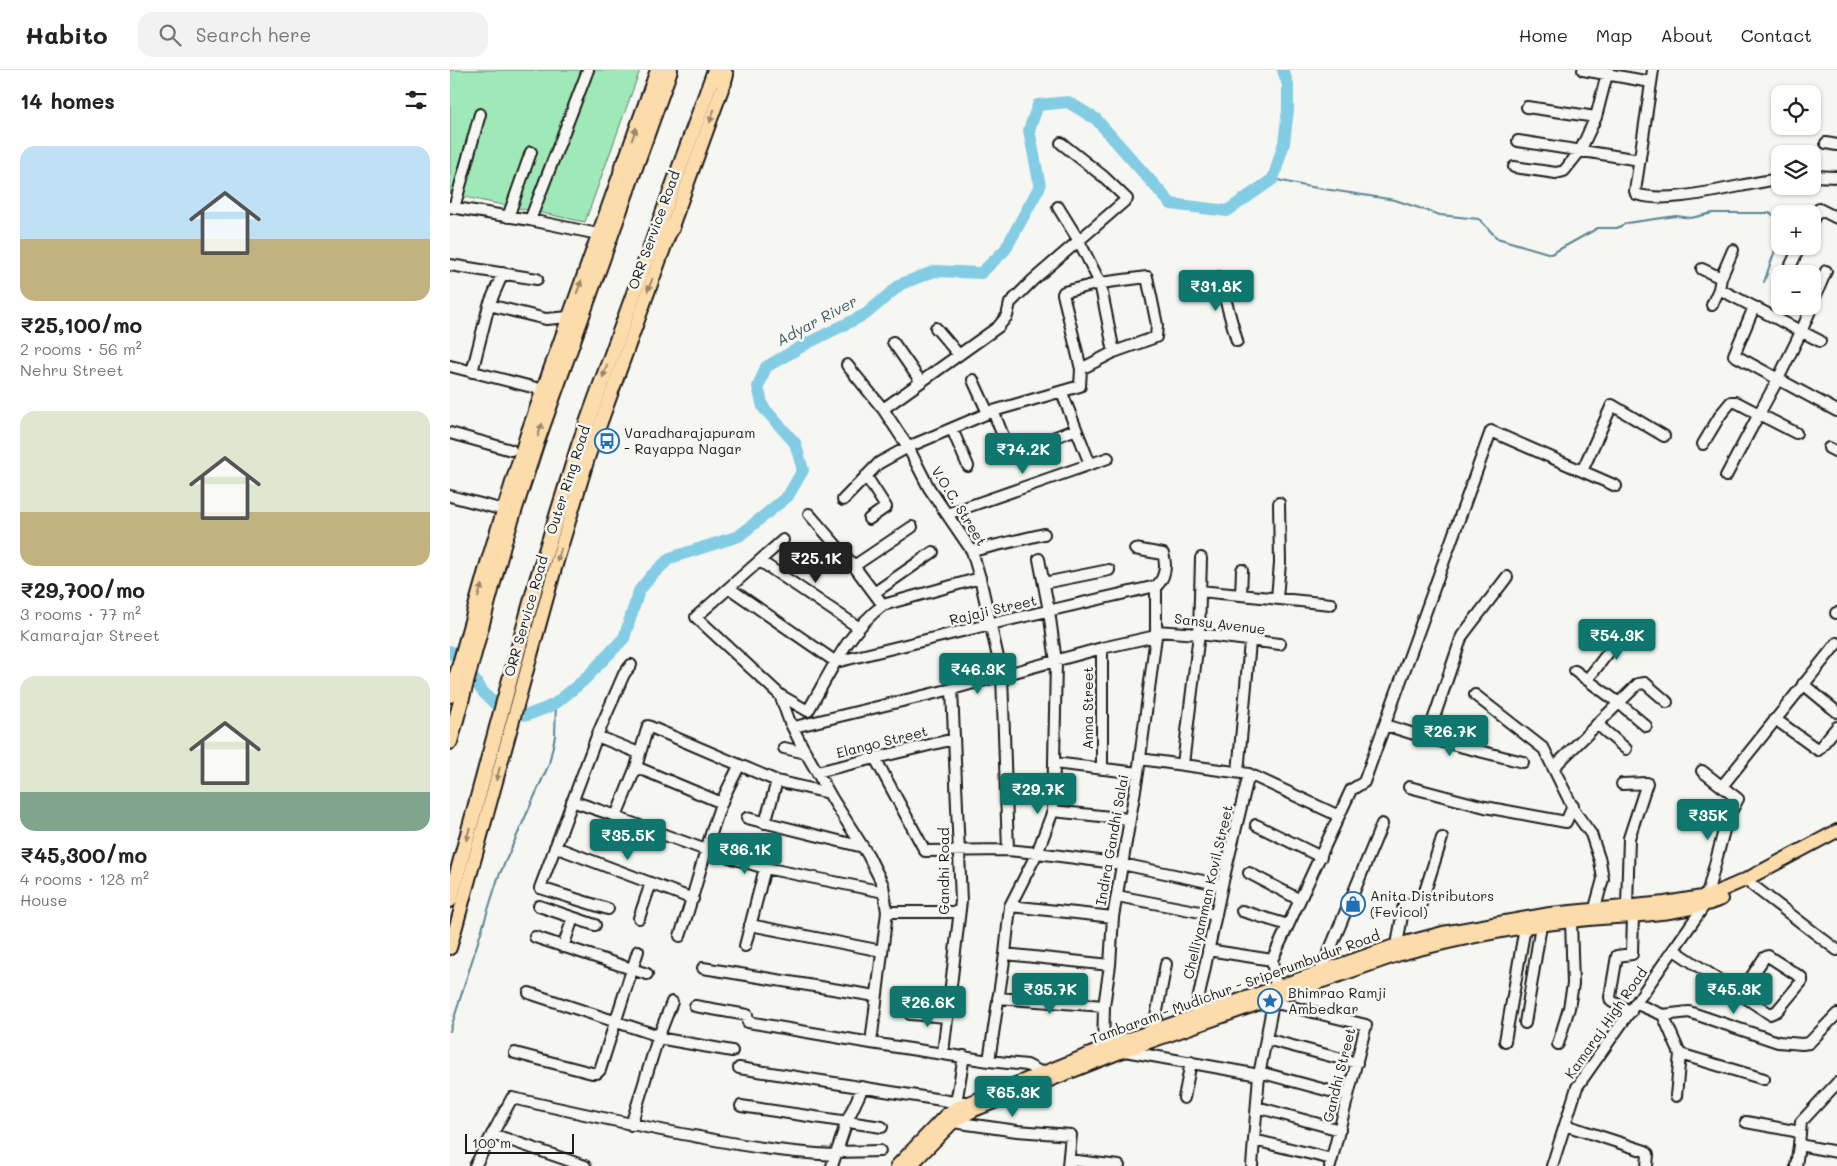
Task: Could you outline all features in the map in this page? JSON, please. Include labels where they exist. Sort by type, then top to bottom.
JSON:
[{"type":"highway","points":[[450,742],[516,504],[583,310],[670,70]]},
{"type":"highway","name":"Outer Ring Road","points":[[450,900],[505,725],[512,698],[515,664],[550,536],[578,445],[715,70]]},
{"type":"highway","points":[[615,224],[622,166]]},
{"type":"highway","points":[[643,269],[672,228]]},
{"type":"main road","points":[[516,452],[569,317],[657,70]]},
{"type":"main road","name":"ORR Service Road","points":[[512,698],[583,476],[725,74]]},
{"type":"main road","points":[[450,696],[504,510],[516,452],[528,411],[545,368],[556,352]]},
{"type":"main road","points":[[450,948],[505,725]]},
{"type":"main road","name":"Tambaram - Mudichur - Sriperumbudur Road","points":[[1706,901],[1837,831]]},
{"type":"main road","name":"Tambaram - Mudichur - Sriperumbudur Road","points":[[896,1166],[956,1108],[1045,1077],[1195,1016],[1274,996],[1321,971],[1396,945],[1443,933],[1550,914],[1593,914],[1630,910],[1665,903],[1706,901],[1752,885],[1837,841]]},
{"type":"main road","name":"Tambaram - Mudichur - Sriperumbudur Road","points":[[1104,1054],[1124,1051],[1274,996],[1400,954],[1445,942],[1525,927],[1571,921],[1593,914]]},
{"type":"main road","name":"Tambaram - Mudichur - Sriperumbudur Road","points":[[910,1166],[953,1122],[974,1110],[1045,1077]]},
{"type":"street","points":[[530,220],[588,70]]},
{"type":"street","points":[[1583,70],[1608,72],[1651,82]]},
{"type":"street","points":[[1653,70],[1636,194],[1658,198],[1710,192],[1771,181]]},
{"type":"street","points":[[1514,167],[1556,173],[1564,171],[1580,151],[1596,117],[1608,72]]},
{"type":"street","points":[[1527,107],[1596,117]]},
{"type":"street","points":[[480,114],[452,208],[530,220],[598,234]]},
{"type":"street","points":[[1518,141],[1640,160]]},
{"type":"street","points":[[883,410],[998,327],[1007,316],[1010,303],[1033,280],[1127,199],[1104,177],[1061,143]]},
{"type":"street","points":[[1826,144],[1837,145]]},
{"type":"street","points":[[508,218],[531,152]]},
{"type":"street","points":[[1821,176],[1837,177]]},
{"type":"street","points":[[1058,207],[1079,241],[1100,283],[1114,352]]},
{"type":"street","points":[[1821,210],[1837,218]]},
{"type":"street","points":[[1712,305],[1733,250]]},
{"type":"street","points":[[450,265],[537,278]]},
{"type":"street","points":[[1702,269],[1721,278]]},
{"type":"street","points":[[1821,278],[1826,271]]},
{"type":"street","points":[[472,372],[490,305],[503,273]]},
{"type":"street","points":[[842,500],[879,463],[908,447],[991,412],[1062,393],[1080,386],[1081,369],[1064,292],[1100,283],[1147,277],[1155,316],[1156,337],[1114,352],[1081,369]]},
{"type":"street","points":[[1219,277],[1237,340]]},
{"type":"street","points":[[1719,289],[1820,342]]},
{"type":"street","points":[[490,305],[546,320],[569,317]]},
{"type":"street","points":[[1754,307],[1734,355],[1837,411]]},
{"type":"street","points":[[1726,476],[1778,379],[1808,315]]},
{"type":"street","points":[[936,328],[959,355]]},
{"type":"street","points":[[893,342],[921,382]]},
{"type":"street","name":"V.O.C. Street","points":[[848,365],[883,410],[908,447],[929,488],[972,552],[980,578],[1002,675],[1008,850]]},
{"type":"street","points":[[450,366],[536,388]]},
{"type":"street","points":[[973,380],[1008,448]]},
{"type":"street","points":[[1062,393],[1090,464]]},
{"type":"street","points":[[1703,444],[1721,414],[1731,402],[1736,402],[1796,433]]},
{"type":"street","points":[[1582,471],[1612,405],[1664,436]]},
{"type":"street","points":[[952,429],[968,466]]},
{"type":"street","points":[[1035,445],[1076,429]]},
{"type":"street","points":[[1252,1166],[1259,1074],[1274,996],[1272,960],[1351,790],[1364,782],[1491,431],[1616,486]]},
{"type":"street","points":[[450,433],[516,452]]},
{"type":"street","points":[[947,514],[1108,458]]},
{"type":"street","points":[[866,476],[886,507],[869,519]]},
{"type":"street","points":[[450,496],[504,510]]},
{"type":"street","points":[[1277,598],[1280,563],[1278,503]]},
{"type":"street","points":[[809,514],[854,566],[883,605]]},
{"type":"street","points":[[854,566],[912,527]]},
{"type":"street","points":[[972,552],[1044,534]]},
{"type":"street","points":[[783,540],[696,617],[780,695],[808,711],[858,627],[871,614],[883,605],[980,578]]},
{"type":"street","points":[[1135,549],[1163,554],[1164,576],[1156,586]]},
{"type":"street","points":[[874,593],[933,552]]},
{"type":"street","points":[[1183,764],[1199,634],[1201,558]]},
{"type":"street","points":[[989,1061],[1010,906],[1037,852],[1053,811],[1056,662],[1039,560]]},
{"type":"street","points":[[760,561],[858,627]]},
{"type":"street","points":[[1044,582],[1109,570]]},
{"type":"street","points":[[1241,595],[1242,570]]},
{"type":"street","points":[[1427,738],[1462,636],[1507,577]]},
{"type":"street","name":"Rajaji Street","points":[[836,662],[1156,586]]},
{"type":"street","name":"Indira Gandhi Salai","points":[[1104,1054],[1104,1006],[1110,965],[1113,917],[1140,759],[1156,634],[1156,586]]},
{"type":"street","points":[[729,588],[836,662]]},
{"type":"street","points":[[1200,591],[1331,604]]},
{"type":"street","points":[[1587,680],[1628,627]]},
{"type":"street","name":"Sansu Avenue","points":[[794,727],[952,689],[1156,634],[1199,634],[1250,642],[1280,644]]},
{"type":"street","name":"Chelliyamman Kovil Street","points":[[1195,1016],[1244,773],[1250,642]]},
{"type":"street","name":"Anna Street","points":[[1102,648],[1102,769]]},
{"type":"street","points":[[1723,785],[1803,684],[1835,650]]},
{"type":"street","points":[[608,909],[540,888],[597,736],[624,674],[631,665]]},
{"type":"street","points":[[1575,671],[1619,703],[1646,726]]},
{"type":"street","points":[[1554,767],[1638,684],[1644,683],[1667,702]]},
{"type":"street","points":[[1803,684],[1837,712]]},
{"type":"street","name":"Gandhi Road","points":[[943,1053],[959,912],[960,850],[952,689]]},
{"type":"street","points":[[1475,694],[1544,748],[1572,806],[1591,834],[1600,861],[1602,879],[1593,914]]},
{"type":"street","points":[[780,695],[789,720],[806,753],[863,847],[883,885],[887,912],[871,1043]]},
{"type":"street","points":[[1776,719],[1818,750],[1837,728]]},
{"type":"street","points":[[1597,724],[1626,749]]},
{"type":"street","points":[[616,816],[636,767],[648,726],[777,781],[829,793]]},
{"type":"street","points":[[1385,726],[1523,762]]},
{"type":"street","points":[[597,736],[639,753]]},
{"type":"street","name":"Elango Street","points":[[818,772],[954,739]]},
{"type":"street","points":[[784,748],[806,753]]},
{"type":"street","points":[[875,758],[923,849],[930,852],[960,850],[1037,852],[1122,864],[1222,885]]},
{"type":"street","points":[[1140,759],[1244,773],[1339,816]]},
{"type":"street","points":[[1054,763],[1138,773]]},
{"type":"street","points":[[680,936],[722,803],[739,766]]},
{"type":"street","points":[[636,767],[722,803]]},
{"type":"street","points":[[1702,770],[1738,799],[1727,819],[1706,901]]},
{"type":"street","points":[[765,823],[777,781]]},
{"type":"street","points":[[1622,784],[1647,783],[1629,838],[1632,954],[1617,956],[1610,997],[1611,1001],[1663,1015],[1689,1012],[1778,1042],[1794,1044],[1809,1043],[1836,1017]]},
{"type":"street","points":[[1408,787],[1485,807],[1566,822],[1572,806]]},
{"type":"street","points":[[572,801],[706,850],[765,868],[884,892]]},
{"type":"street","points":[[1053,811],[1129,819]]},
{"type":"street","points":[[747,818],[863,847]]},
{"type":"street","points":[[1321,971],[1382,824]]},
{"type":"street","points":[[1256,825],[1321,857]]},
{"type":"street","points":[[1396,945],[1404,904],[1420,907],[1442,838]]},
{"type":"street","points":[[555,847],[693,899]]},
{"type":"street","points":[[745,946],[765,868]]},
{"type":"street","points":[[1249,873],[1300,900]]},
{"type":"street","points":[[639,918],[651,883]]},
{"type":"street","points":[[1752,885],[1837,950]]},
{"type":"street","points":[[1117,896],[1216,915]]},
{"type":"street","name":"Kamaraj High Road","points":[[1552,1166],[1577,1087],[1634,1008],[1706,901]]},
{"type":"street","points":[[539,906],[595,925]]},
{"type":"street","points":[[1010,906],[1113,917]]},
{"type":"street","points":[[1242,910],[1288,925]]},
{"type":"street","points":[[887,912],[959,912]]},
{"type":"street","points":[[563,947],[573,918]]},
{"type":"street","points":[[1558,1044],[1569,1008],[1573,984],[1571,921]]},
{"type":"street","points":[[750,925],[882,951]]},
{"type":"street","points":[[1526,1023],[1541,925]]},
{"type":"street","points":[[1505,1041],[1525,927]]},
{"type":"street","points":[[535,937],[647,974]]},
{"type":"street","points":[[1208,950],[1272,960]]},
{"type":"street","points":[[1674,950],[1766,1012],[1773,1013],[1802,978],[1768,956],[1764,958],[1740,994]]},
{"type":"street","points":[[515,1054],[592,1073],[600,1070],[638,951]]},
{"type":"street","points":[[1005,954],[1110,965]]},
{"type":"street","points":[[1154,1032],[1166,964]]},
{"type":"street","points":[[703,968],[876,996]]},
{"type":"street","points":[[529,993],[656,1035],[658,1038],[732,1051]]},
{"type":"street","name":"Gandhi Street","points":[[1274,996],[1366,1025],[1331,1162]]},
{"type":"street","points":[[998,998],[1104,1006]]},
{"type":"street","points":[[631,1125],[658,1038],[672,1002]]},
{"type":"street","points":[[695,1006],[747,1016],[748,1022],[871,1043],[1027,1065],[1045,1077]]},
{"type":"street","points":[[910,1014],[947,1017]]},
{"type":"street","points":[[1663,1015],[1680,1054],[1676,1096]]},
{"type":"street","points":[[1266,1039],[1357,1063]]},
{"type":"street","points":[[1124,1051],[1259,1074],[1348,1096]]},
{"type":"street","points":[[1680,1054],[1764,1079]]},
{"type":"street","points":[[956,1102],[964,1056]]},
{"type":"street","points":[[1184,1098],[1191,1062]]},
{"type":"street","points":[[740,1068],[956,1102],[971,1102]]},
{"type":"street","points":[[1796,1166],[1801,1122],[1837,1083]]},
{"type":"street","points":[[832,1166],[847,1121],[863,1087]]},
{"type":"street","points":[[475,1166],[512,1098],[631,1125],[768,1150],[803,1154],[880,1151]]},
{"type":"street","points":[[741,1106],[882,1127]]},
{"type":"street","points":[[1257,1107],[1340,1130]]},
{"type":"street","points":[[953,1122],[1017,1131],[1071,1135],[1068,1163],[1119,1166]]},
{"type":"street","points":[[1746,1122],[1800,1132]]},
{"type":"street","points":[[1565,1124],[1644,1151],[1648,1154],[1647,1166]]},
{"type":"street","points":[[492,1134],[585,1166]]},
{"type":"street","points":[[1254,1140],[1331,1162]]},
{"type":"street","points":[[1799,1145],[1837,1152]]},
{"type":"green space","points":[[450,70],[640,70],[585,222],[450,194]]},
{"type":"waterway","name":"Adyar River","points":[[450,651],[463,664],[483,692],[499,708],[507,712],[528,715],[546,708],[556,703],[583,681],[624,638],[639,591],[651,576],[670,558],[739,536],[788,496],[803,470],[795,443],[763,407],[758,387],[766,367],[806,344],[866,314],[901,284],[935,271],[981,273],[1005,250],[1040,186],[1029,130],[1038,105],[1068,102],[1096,119],[1171,204],[1227,211],[1273,179],[1284,143],[1288,110],[1288,85],[1283,70]]},
{"type":"waterway","points":[[1273,179],[1395,200],[1440,215],[1479,219],[1497,238],[1551,254],[1598,228],[1617,228],[1627,223],[1676,216],[1691,218],[1713,213],[1771,214]]},
{"type":"waterway","points":[[1764,282],[1773,255]]},
{"type":"waterway","points":[[450,1031],[498,878],[549,764],[555,736],[556,703]]},
{"type":"place","name":"Varadharajapuram - Rayappa Nagar","points":[[607,441]]},
{"type":"place","name":"Anita Distributors (Fevicol)","points":[[1353,904]]},
{"type":"place","name":"Bhimrao Ramji Ambedkar","points":[[1270,1001]]}]
